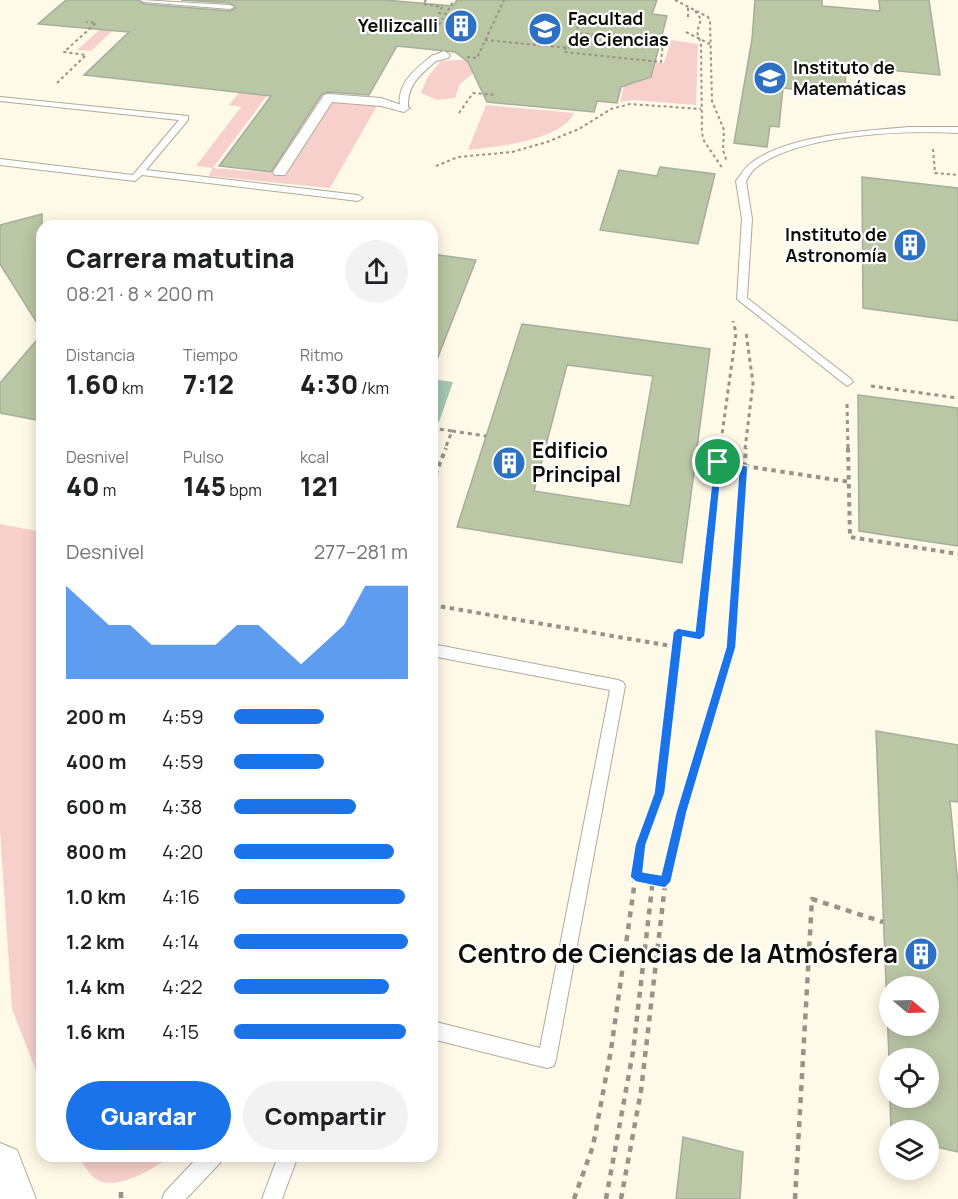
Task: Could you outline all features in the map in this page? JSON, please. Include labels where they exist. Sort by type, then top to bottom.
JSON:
[{"type":"street","points":[[280,172],[328,98],[381,102],[404,108]]},
{"type":"street","points":[[0,1167],[12,1199]]},
{"type":"lane","points":[[144,0],[230,7]]},
{"type":"lane","points":[[404,108],[403,97],[411,78],[440,56]]},
{"type":"lane","points":[[0,99],[185,118],[135,178],[0,162]]},
{"type":"lane","points":[[847,382],[742,299],[747,219],[741,181],[751,164],[804,143],[931,127],[958,130]]},
{"type":"lane","points":[[0,173],[18,164]]},
{"type":"lane","points":[[140,172],[358,198]]},
{"type":"lane","points":[[438,651],[618,686],[547,1059],[438,1032]]},
{"type":"lane","points":[[172,1199],[207,1162]]},
{"type":"lane","points":[[273,1199],[286,1162]]},
{"type":"path","points":[[431,38],[454,0]]},
{"type":"path","points":[[495,19],[504,0]]},
{"type":"path","points":[[675,0],[710,21],[712,101],[724,130],[725,159],[741,181]]},
{"type":"path","points":[[424,2],[426,6],[442,7],[439,13],[445,16]]},
{"type":"path","points":[[687,7],[688,18]]},
{"type":"path","points":[[695,11],[701,19],[697,32],[704,141],[728,176]]},
{"type":"path","points":[[51,103],[48,92],[86,55],[64,52],[96,23],[86,22]]},
{"type":"path","points":[[485,40],[568,48],[564,52],[661,62],[663,42],[575,33],[578,27]]},
{"type":"path","points":[[686,32],[710,44]]},
{"type":"path","points":[[459,113],[465,108],[473,93],[496,95]]},
{"type":"path","points":[[436,166],[458,157],[512,152],[547,142],[579,129],[611,109],[630,104],[701,109]]},
{"type":"path","points":[[931,127],[935,173],[958,175]]},
{"type":"path","points":[[574,1199],[593,1146],[610,1050],[640,845],[659,793],[678,632],[700,636],[718,462],[736,333],[731,313]]},
{"type":"path","points":[[621,1199],[641,1090],[668,859],[731,647],[741,487],[753,383],[745,326]]},
{"type":"path","points":[[958,398],[847,382],[850,537],[958,554]]},
{"type":"path","points":[[438,429],[486,436]]},
{"type":"path","points":[[438,467],[452,431]]},
{"type":"path","points":[[718,462],[850,482]]},
{"type":"path","points":[[438,606],[677,647]]},
{"type":"path","points":[[636,877],[665,882]]},
{"type":"path","points":[[606,1199],[633,1052],[653,879]]},
{"type":"path","points":[[795,1199],[812,898],[883,922]]},
{"type":"shaded area","points":[[109,21],[122,22],[91,51],[77,50]]},
{"type":"shaded area","points":[[671,40],[698,44],[696,105],[633,100],[620,102],[624,86],[579,60],[476,71],[460,84],[455,98],[437,100],[421,93],[427,78],[441,61],[478,59],[512,48],[664,63]]},
{"type":"shaded area","points":[[241,90],[269,93],[213,168],[283,174],[331,99],[378,104],[330,188],[209,176],[212,168],[196,166],[241,107],[229,105]]},
{"type":"shaded area","points":[[486,105],[574,113],[567,123],[542,136],[526,141],[468,150]]},
{"type":"shaded area","points":[[438,380],[453,382],[439,422]]},
{"type":"shaded area","points":[[0,524],[36,531],[36,1071],[12,1009],[0,831]]},
{"type":"shaded area","points":[[82,1162],[162,1162],[134,1177],[114,1183],[96,1179]]},
{"type":"building","points":[[66,0],[138,0],[144,4],[230,11],[236,8],[230,3],[181,0],[385,0],[453,6],[457,0],[657,0],[652,14],[667,16],[651,77],[621,87],[617,103],[597,101],[594,112],[487,102],[468,62],[455,52],[397,46],[369,95],[328,92],[322,94],[271,172],[219,166],[271,96],[84,75],[129,32],[38,24]]},
{"type":"building","points":[[755,0],[822,0],[822,6],[880,11],[879,0],[929,0],[940,75],[846,66],[845,95],[783,88],[779,127],[770,126],[767,147],[734,143],[752,39]]},
{"type":"building","points":[[660,167],[715,174],[698,244],[600,230],[619,170],[657,176]]},
{"type":"building","name":"Instituto de Astronomía","points":[[862,177],[958,188],[958,321],[863,308]]},
{"type":"building","points":[[42,214],[42,220],[36,220],[36,321],[0,264],[0,225]]},
{"type":"building","points":[[438,255],[476,260],[438,357]]},
{"type":"building","name":"Edificio Principal","points":[[522,324],[710,349],[682,563],[457,527]],"holes":[[[567,365],[653,376],[630,506],[534,491]]]},
{"type":"building","points":[[36,341],[36,420],[0,413],[0,383]]},
{"type":"building","points":[[858,395],[958,408],[958,546],[859,531]]},
{"type":"building","name":"Centro de Ciencias de la Atmósfera","points":[[876,731],[958,745],[958,802],[950,801],[958,885],[958,1152],[939,1148],[939,1120],[891,1120],[890,1108],[939,1108],[939,1048],[889,1048],[888,1036],[939,1036],[939,976],[886,976]]},
{"type":"building","points":[[683,1137],[743,1152],[740,1199],[676,1199]]},
{"type":"place","name":"Yellizcalli","points":[[461,26]]},
{"type":"place","name":"Facultad de Ciencias","points":[[545,29]]},
{"type":"place","name":"Instituto de Matemáticas","points":[[770,78]]},
{"type":"place","name":"Instituto de Astronomía","points":[[910,245]]},
{"type":"place","name":"Edificio Principal","points":[[509,463]]},
{"type":"place","name":"Centro de Ciencias de la Atmósfera","points":[[921,954]]},
{"type":"route","points":[[718,462],[743,466],[735,621],[723,678],[681,812],[668,859],[665,882],[636,877],[640,845],[659,793],[678,632],[700,636],[718,462]]}]
